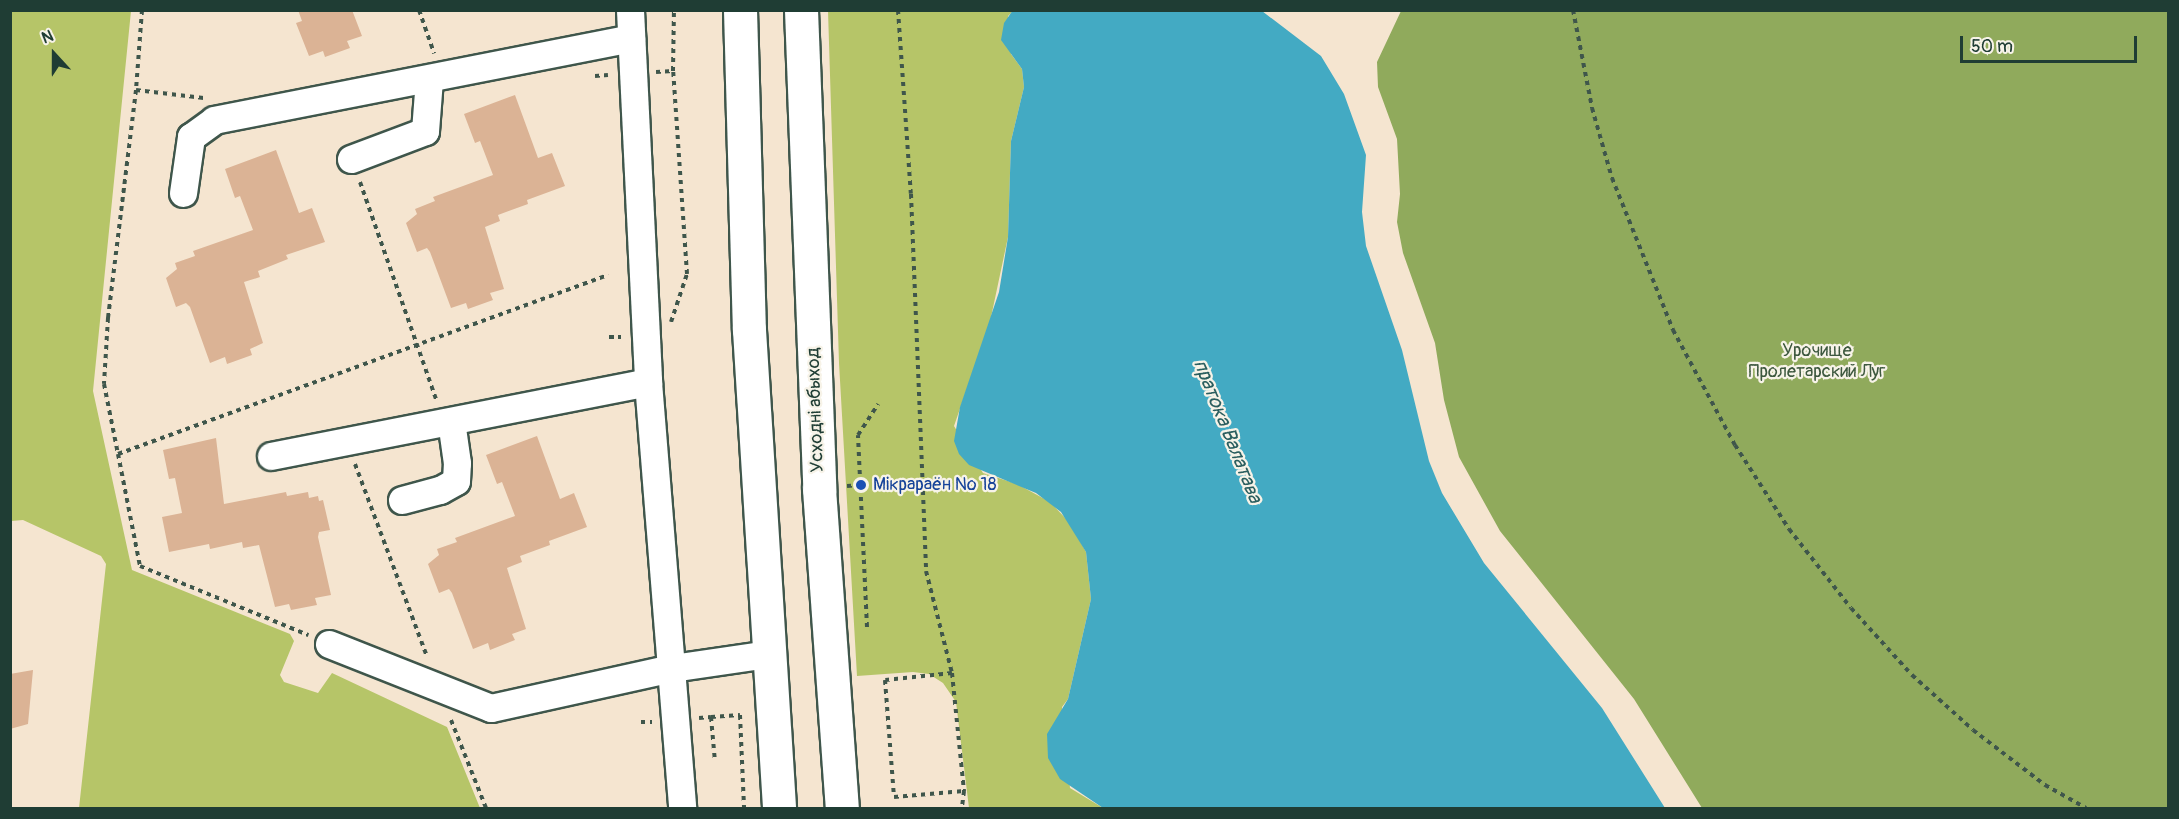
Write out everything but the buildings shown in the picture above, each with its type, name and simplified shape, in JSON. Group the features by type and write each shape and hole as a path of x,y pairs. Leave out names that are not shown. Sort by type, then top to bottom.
{"main road":[{"path":"740,10 749,330 779,808"},
{"name":"Усходні абыход","path":"801,10 819,489 842,808"}],"lane":[{"path":"630,10 648,382 682,808"},
{"path":"183,193 191,137 206,123 631,38"},
{"path":"351,159 425,131 436,77"},
{"path":"271,456 648,382"},
{"path":"402,500 440,490 456,480 458,463 447,421"},
{"path":"329,644 479,705 505,706 672,668 768,654"}],"path":[{"path":"142,10 136,90 108,318 104,384 140,566 329,644"},
{"path":"419,10 436,77"},
{"path":"668,334 687,274 673,71 674,10"},
{"path":"898,10 911,194 926,571 952,673 964,791 962,808"},
{"path":"1573,10 1592,108 1616,188 1673,330 1735,445 1803,547 1851,609 1912,675 1973,730 2046,784 2086,808"},
{"path":"595,75 615,74"},
{"path":"136,90 206,98"},
{"path":"351,159 447,421"},
{"path":"118,454 608,274"},
{"path":"867,627 858,435 878,404"},
{"path":"347,441 439,690 486,808"},
{"path":"952,673 885,680 894,797 964,791"},
{"path":"692,718 740,715 744,808"},
{"path":"711,717 715,762"}],"green space":[{"path":"11,10 131,11 93,391 132,570 290,634 294,641 280,675 284,682 318,693 332,673 447,727 480,808 79,808 106,564 101,556 23,520 11,521"},
{"path":"828,11 1013,11 1008,16 1011,54 1022,69 1024,87 1011,141 1008,237 990,322 954,426 983,473 1017,484 1050,502 1070,523 1086,552 1091,599 1068,699 1062,707 1070,788 1103,808 969,808 956,702 943,683 929,674 913,672 857,676 839,363"},
{"name":"Урочище Пролетарский Луг","path":"1401,11 2168,11 2168,808 1702,808 1634,699 1500,531 1459,457 1444,400 1435,343 1403,253 1397,222 1400,194 1397,139 1378,87 1377,62"}],"water":[{"name":"пратока Валатава","path":"1013,10 1262,11 1321,56 1344,94 1366,155 1362,212 1366,246 1402,350 1429,461 1442,493 1484,563 1602,708 1665,808 1103,808 1060,779 1048,758 1047,734 1068,699 1091,599 1086,552 1061,512 1036,493 969,465 959,454 954,441 960,407 999,292 1008,237 1011,141 1024,87 1022,69 1001,40 1004,23"}],"place":[{"name":"Мікрараён № 18","path":"861,485"}]}
